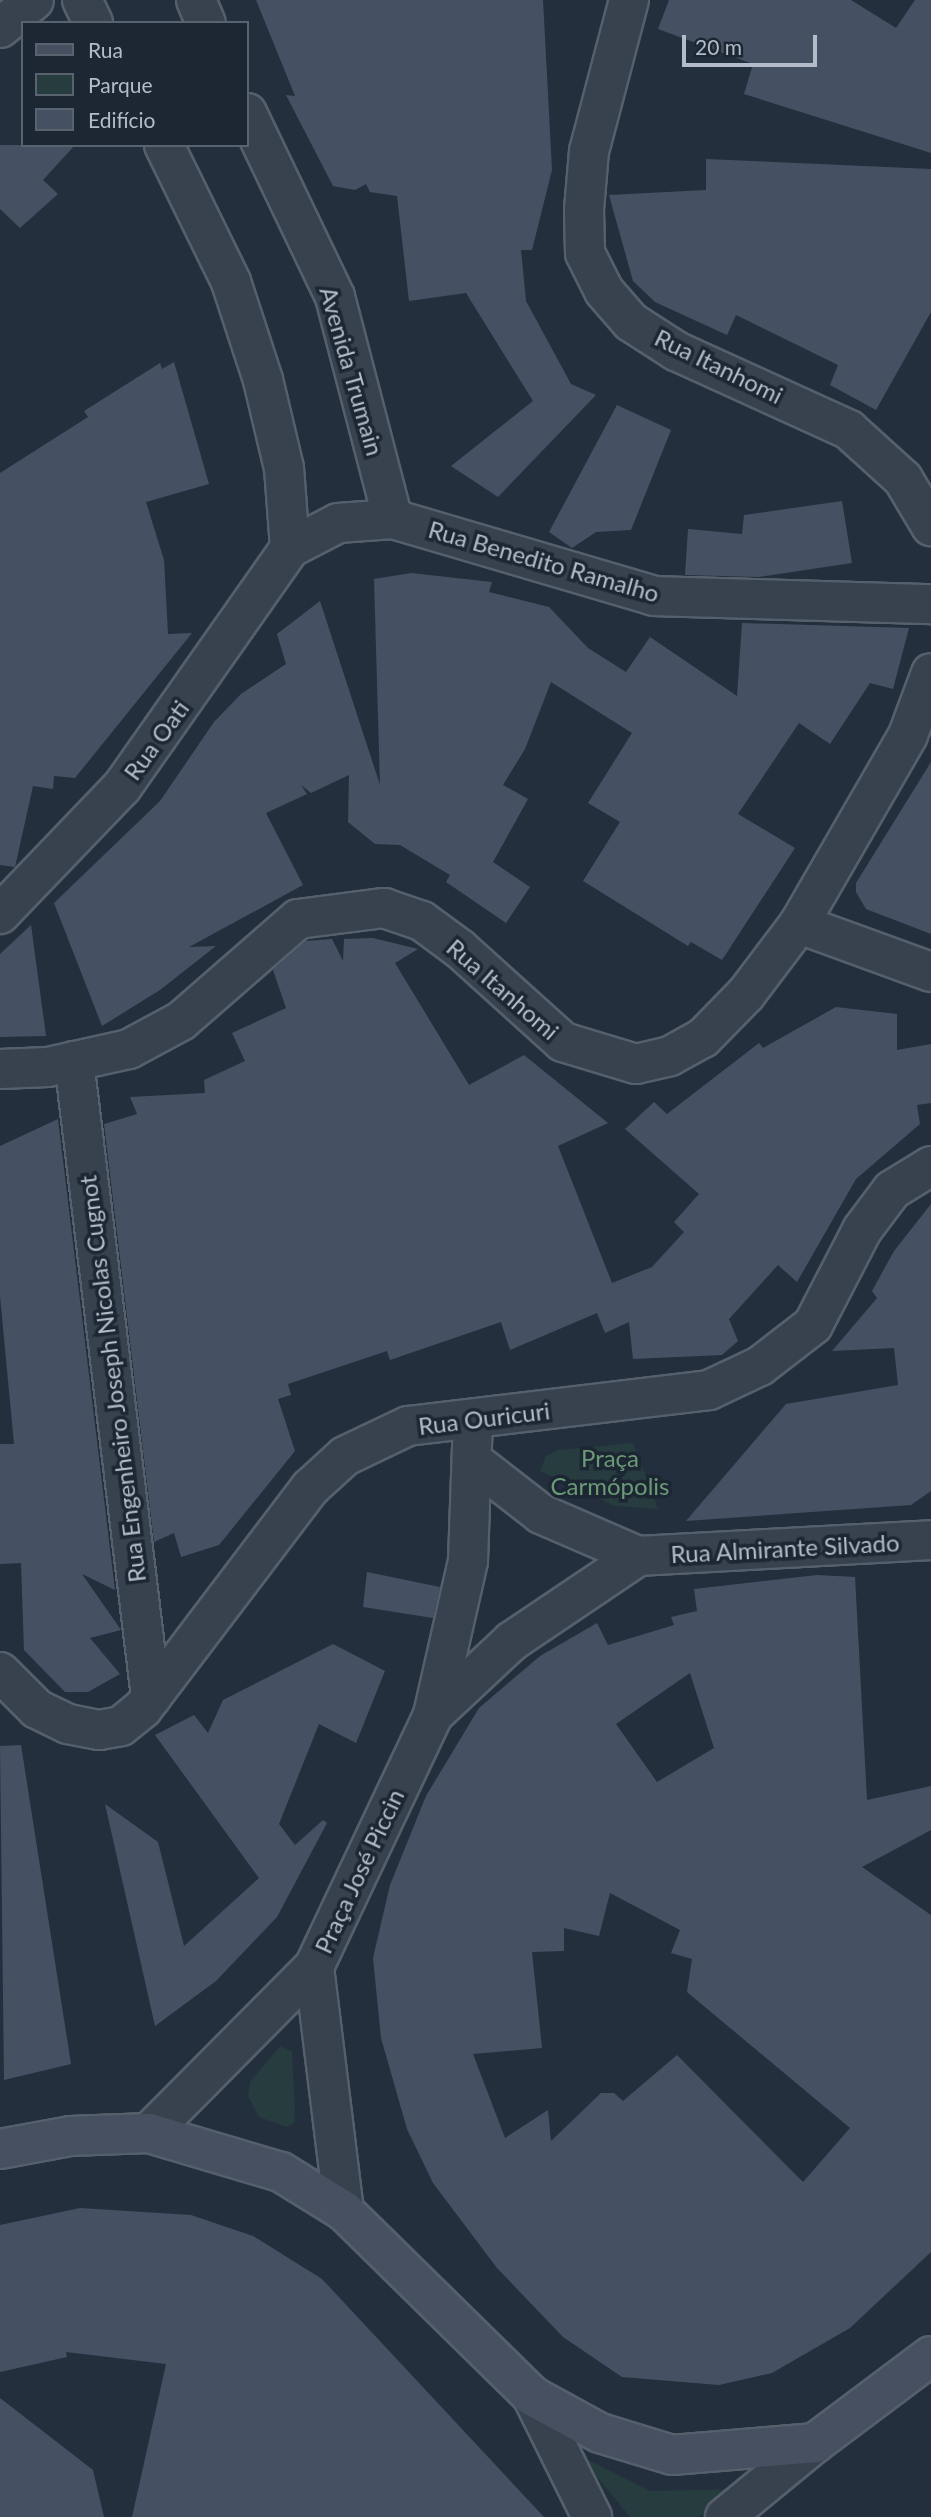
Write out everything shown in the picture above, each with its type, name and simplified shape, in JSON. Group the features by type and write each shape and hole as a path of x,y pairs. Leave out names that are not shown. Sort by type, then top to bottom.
{"main road":[{"path":"0,2149 70,2136 149,2133 281,2172 344,2211 532,2396 600,2433 672,2455 815,2443 931,2356"}],"street":[{"path":"0,28 34,0"},
{"path":"82,0 92,21"},
{"path":"196,0 205,21"},
{"name":"Rua Itanhomi","path":"629,0 589,151 586,186 585,253 604,292 631,321 677,351 849,430 903,479 931,526"},
{"name":"Avenida Trumain","path":"248,115 335,297 393,519"},
{"path":"165,147 231,282 263,380 284,468 290,548"},
{"name":"Rua Benedito Ramalho","path":"290,548 338,523 393,519 654,596 931,604"},
{"name":"Rua Oati","path":"0,915 122,787 290,548"},
{"name":"Rua Itanhomi","path":"0,1069 74,1061 129,1049 181,1021 298,919 384,908 422,921 460,949 563,1042 636,1064 670,1056 703,1038 746,994 799,924 908,735 931,673"},
{"path":"799,924 931,971"},
{"name":"Rua Engenheiro Joseph Nicolas Cugnot","path":"74,1061 150,1697"},
{"name":"Rua Ouricuri","path":"0,1672 37,1709 99,1730 121,1726 150,1697 310,1488 345,1456 408,1426 709,1390 760,1366 813,1325 862,1230 892,1190 931,1166"},
{"path":"433,1715 468,1561 473,1420"},
{"name":"Rua Almirante Silvado","path":"473,1461 541,1514 638,1556 931,1540"},
{"name":"Rua Almirante Silvado","path":"433,1715 512,1641 638,1556"},
{"name":"Praça José Piccin","path":"149,2133 314,1967 433,1715"},
{"path":"314,1967 344,2211"},
{"path":"532,2396 592,2517"},
{"path":"725,2517 815,2443"}],"green space":[{"name":"Praça Carmópolis","path":"633,1443 658,1509 615,1506 540,1471 546,1456 558,1450"},
{"path":"280,2046 292,2052 295,2111 294,2123 286,2127 259,2117 248,2096 250,2082"},
{"path":"579,2455 650,2491 742,2489 698,2517 630,2517"}],"building":[{"path":"256,0 543,0 552,170 532,250 521,250 526,301 571,384 596,395 498,497 451,466 533,401 466,293 409,301 397,196 370,192 366,184 355,190 333,186 286,95 295,96"},
{"path":"669,0 851,0 896,28 915,0 931,0 931,153 744,94 753,64 658,29"},
{"path":"0,145 73,147 43,180 58,194 20,228 0,209"},
{"path":"706,159 931,169 931,312 876,410 830,385 838,365 736,315 727,335 655,302 633,281 609,195 706,190"},
{"path":"174,362 209,484 146,502 164,560 168,634 192,633 75,778 54,776 53,789 33,786 15,867 0,865 0,473 88,417 84,411 160,363 162,369"},
{"path":"617,405 671,430 631,530 596,532 572,548 549,532"},
{"path":"842,501 852,563 759,577 685,575 688,529 742,534 744,515"},
{"path":"411,573 492,582 489,592 549,607 588,648 626,672 650,637 737,696 742,623 909,628 893,689 870,683 830,744 799,723 738,814 795,848 722,960 691,942 688,946 583,881 620,822 588,803 632,733 551,682 525,749 503,785 528,799 493,862 530,887 506,923 446,882 450,875 400,845 375,844 348,822 349,775 311,793 301,785 307,794 266,813 303,885 189,947 216,946 160,990 102,1026 54,903 160,801 214,722 241,694 286,664 277,634 320,601 380,785 374,579"},
{"path":"931,762 931,934 866,909 856,892 856,883"},
{"path":"31,925 46,1036 0,1037 0,954"},
{"path":"373,938 418,949 395,963 469,1085 524,1055 608,1123 558,1146 612,1283 652,1267 684,1232 674,1222 699,1194 625,1129 654,1102 667,1114 759,1043 763,1048 836,1007 897,1014 897,1050 931,1044 931,1103 917,1105 920,1124 856,1179 797,1282 778,1265 729,1319 738,1341 722,1355 633,1359 629,1322 605,1333 597,1313 510,1350 501,1322 390,1360 387,1351 288,1384 291,1395 278,1399 295,1451 219,1545 181,1557 174,1533 154,1542 104,1124 137,1114 130,1097 205,1093 204,1080 245,1061 232,1033 286,1008 273,970 306,941 332,939 343,961 344,939"},
{"path":"58,1119 115,1590 82,1574 121,1630 90,1638 120,1674 88,1692 65,1692 24,1650 21,1563 0,1564 0,1444 14,1444 0,1296 0,1146"},
{"path":"931,1204 931,1491 911,1505 686,1521 786,1404 898,1385 894,1348 832,1351 877,1298 872,1291 894,1251"},
{"path":"367,1572 440,1587 433,1618 363,1607"},
{"path":"817,1575 855,1577 867,1800 931,1786 931,1830 862,1867 931,1915 931,2252 850,2328 772,2373 719,2385 622,2377 563,2337 497,2268 433,2183 407,2129 381,2038 373,1958 390,1885 426,1796 479,1708 540,1656 597,1623 608,1645 674,1625 671,1617 697,1611 694,1589","holes":["690,1673 714,1748 657,1782 616,1724","610,1893 680,1930 671,1953 692,1959 687,1992 850,2128 803,2182 677,2055 623,2101 614,2093 601,2093 551,2141 548,2110 505,2138 473,2054 542,2048 532,1952 564,1951 564,1928 599,1936"]},
{"path":"333,1644 385,1671 356,1743 319,1724 279,1824 295,1845 323,1820 327,1823 277,1917 216,1981 155,2026 105,1804 158,1842 184,1946 259,1878 155,1735 194,1715 208,1733 223,1700"},
{"path":"21,1745 71,2064 4,2080 0,1746"},
{"path":"80,2208 191,2215 253,2236 322,2279 544,2517 132,2517 166,2364 66,2352 67,2357 0,2372 0,2225"},
{"path":"0,2398 93,2470 104,2517 0,2517"}]}
